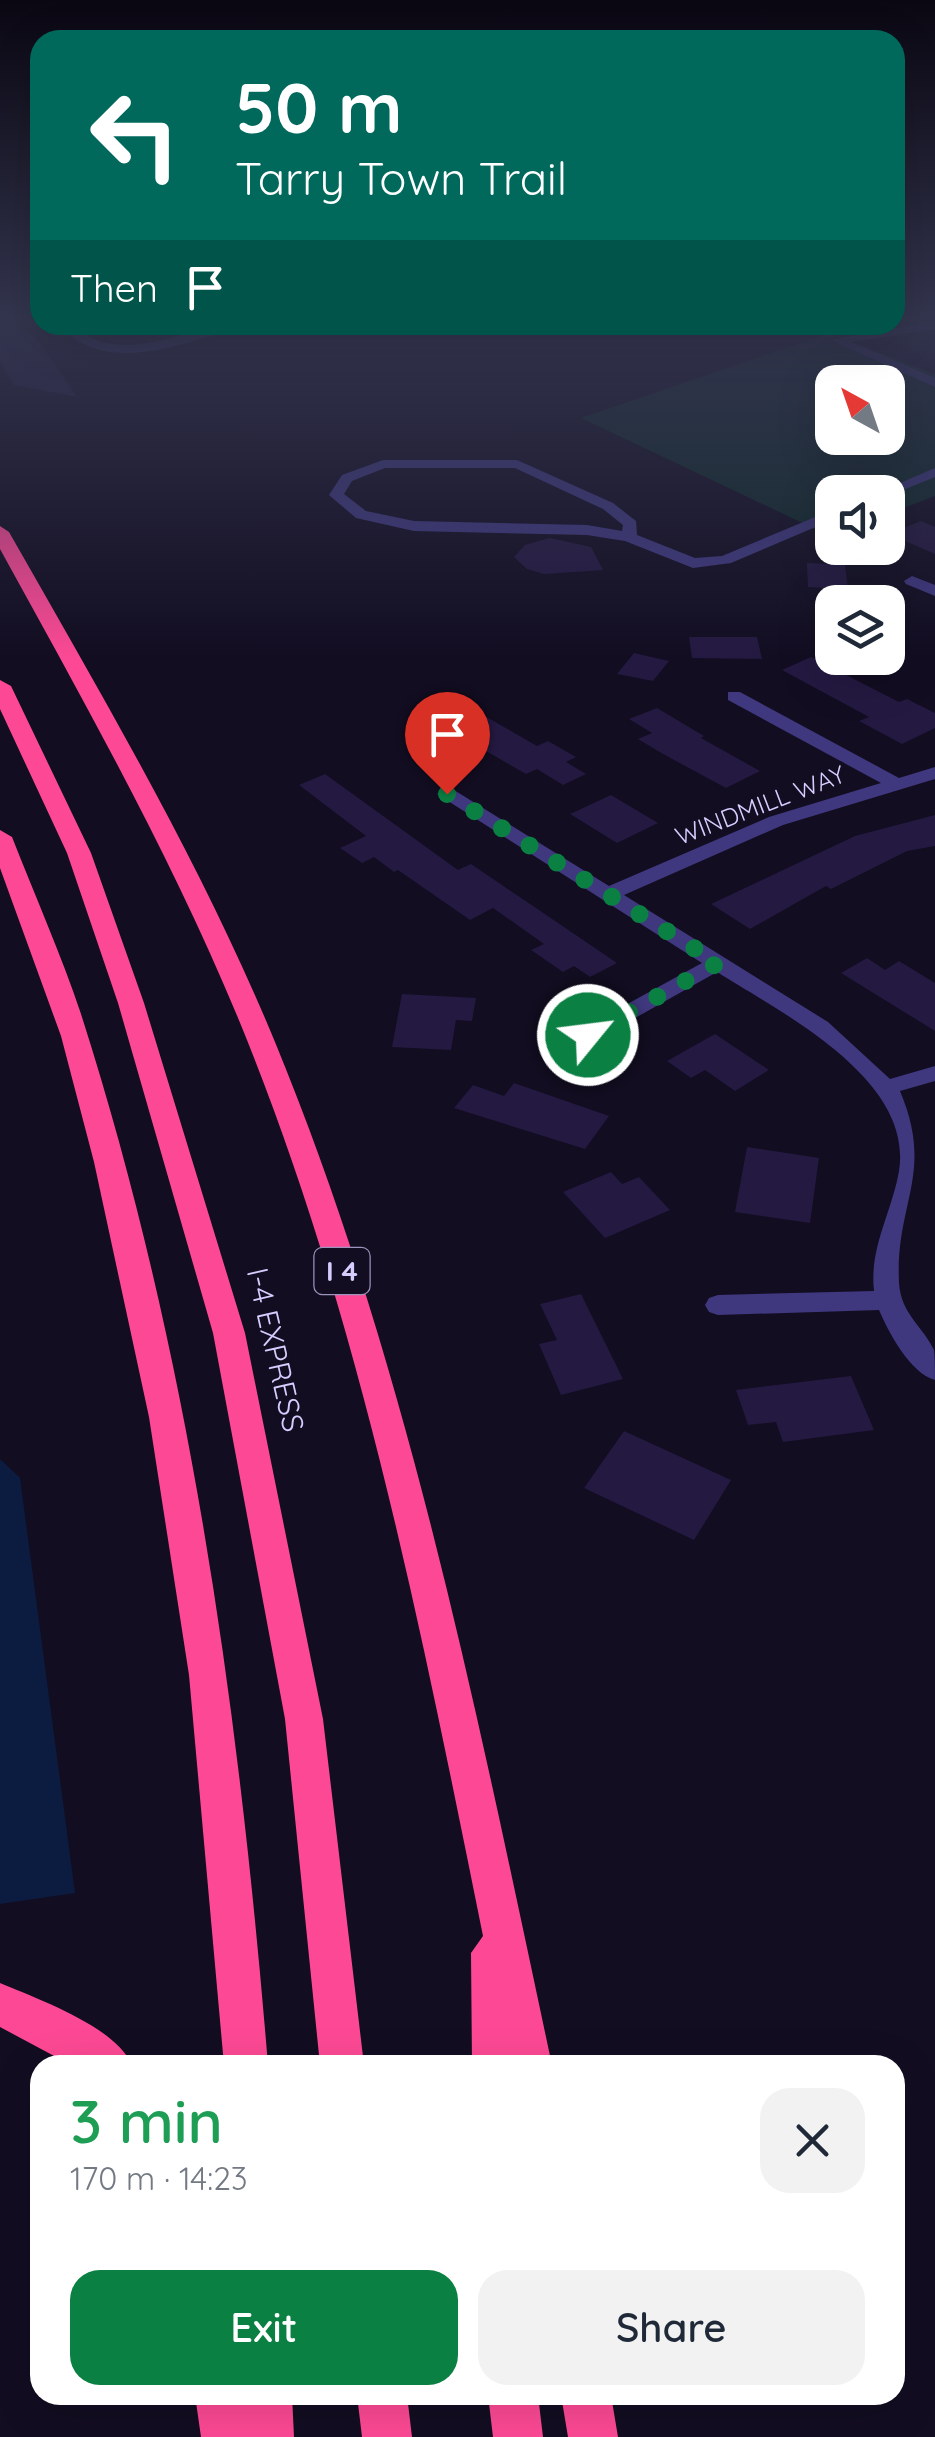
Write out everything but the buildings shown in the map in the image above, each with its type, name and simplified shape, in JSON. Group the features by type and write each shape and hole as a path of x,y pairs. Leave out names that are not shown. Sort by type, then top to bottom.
{"highway":[{"name":"I 4","path":"0,532 212,923 326,1214 410,1514 528,2055"},
{"name":"I-4 EXPRESS","path":"0,686 79,853 130,1003 229,1333 304,1719 341,2055"},
{"path":"0,837 74,1032 139,1286 210,1682 245,2055"},
{"path":"492,1880 494,2055"},
{"path":"0,2005 56,2030 95,2055"},
{"path":"221,2405 226,2437"},
{"path":"267,2405 269,2437"},
{"path":"383,2405 387,2437"},
{"path":"514,2405 518,2437"},
{"path":"588,2405 593,2437"}],"street":[{"path":"629,537 631,524 608,506 516,464 383,464 347,478 336,495 361,515 414,526 542,526 629,537 676,559 708,564 815,522"},
{"path":"905,484 935,472"},
{"path":"912,581 935,591"},
{"path":"734,696 894,783"},
{"name":"WINDMILL WAY","path":"607,895 776,820 935,774"},
{"path":"447,794 820,1027 854,1053 884,1088 915,1142 911,1175 897,1210 888,1256 888,1300 935,1370"},
{"path":"588,1035 718,963"},
{"path":"884,1088 935,1073"},
{"path":"718,1304 888,1300"}],"green space":[{"path":"612,433 815,433 815,455 905,455 905,433 935,433 935,496 905,507 905,475 815,475 815,529"}],"water":[{"path":"0,1459 20,1478 75,1893 0,1904"}],"route":[{"path":"447,794 718,963 588,1035"}]}
